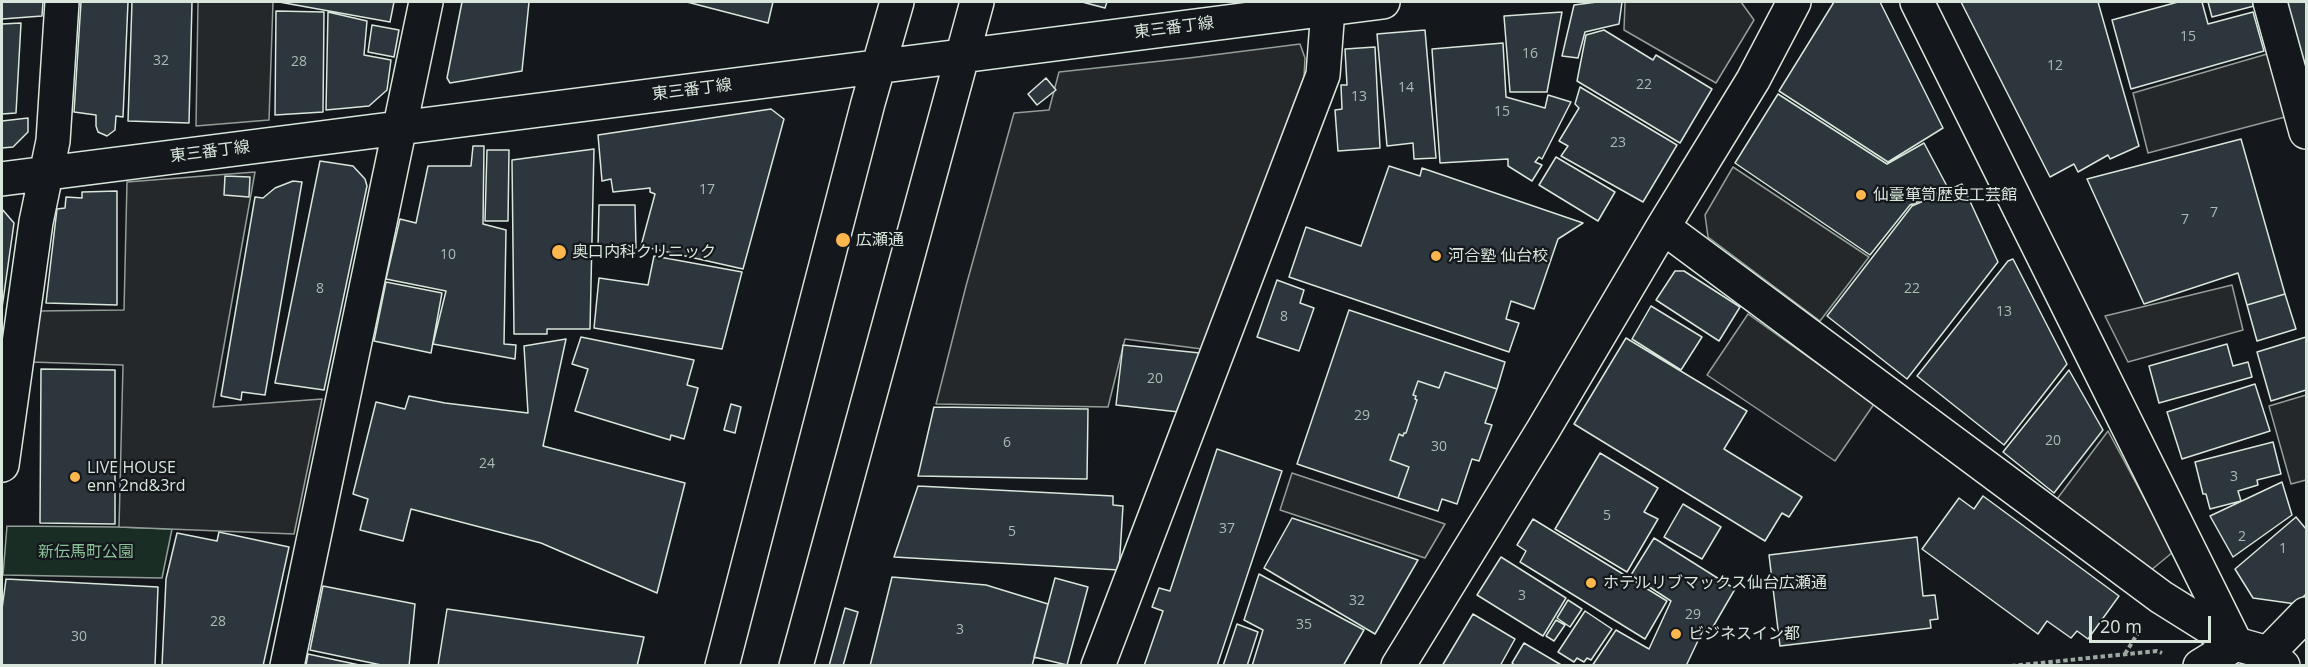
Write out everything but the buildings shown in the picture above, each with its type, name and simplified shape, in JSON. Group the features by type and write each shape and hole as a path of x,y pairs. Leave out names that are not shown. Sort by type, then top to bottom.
{"street":[{"path":"2,465 36,222 52,141 62,2"},
{"path":"287,666 426,2"},
{"path":"722,666 897,2"},
{"path":"796,666 977,2"},
{"name":"東三番丁線","path":"2,179 1383,2"},
{"path":"1398,666 1753,80 1794,2"},
{"path":"1917,2 2236,644"},
{"path":"2270,2 2307,132"},
{"path":"1098,666 1323,75 1328,9"},
{"path":"1663,227 2161,597 2236,644 2276,659 2307,614"},
{"path":"2200,666 2236,644"}],"path":[{"path":"2125,654 2147,619"},
{"path":"2011,666 2157,651 2162,653"}],"green space":[{"name":"新伝馬町公園","path":"7,526 172,529 162,578 3,575"}],"shaded area":[{"path":"198,2 273,2 269,120 196,126"},
{"path":"1625,2 1741,2 1754,20 1716,83 1624,30"},
{"path":"1300,44 1305,58 1304,77 1202,349 1125,339 1108,407 936,404 1014,113 1049,110 1059,72"},
{"path":"2267,54 2285,117 2148,153 2133,93"},
{"path":"1733,167 1869,257 1820,321 1708,237 1705,215"},
{"path":"255,172 213,407 322,399 294,534 119,527 123,365 31,362 37,311 124,310 127,182"},
{"path":"2232,285 2243,330 2128,362 2105,316"},
{"path":"1748,314 1874,404 1835,461 1707,375"},
{"path":"2306,395 2306,480 2291,484 2269,406"},
{"path":"2108,431 2173,552 2150,571 2057,499"},
{"path":"1292,473 1445,524 1425,558 1280,510"}],"place":[{"name":"仙臺箪笥歴史工芸館","path":"1861,195"},
{"name":"広瀬通","path":"843,240"},
{"name":"奥口内科クリニック","path":"559,252"},
{"name":"河合塾 仙台校","path":"1436,256"},
{"name":"LIVE HOUSE enn 2nd&3rd","path":"75,477"},
{"name":"ホテルリブマックス仙台広瀬通","path":"1591,583"},
{"name":"ビジネスイン都","path":"1676,634"}]}
